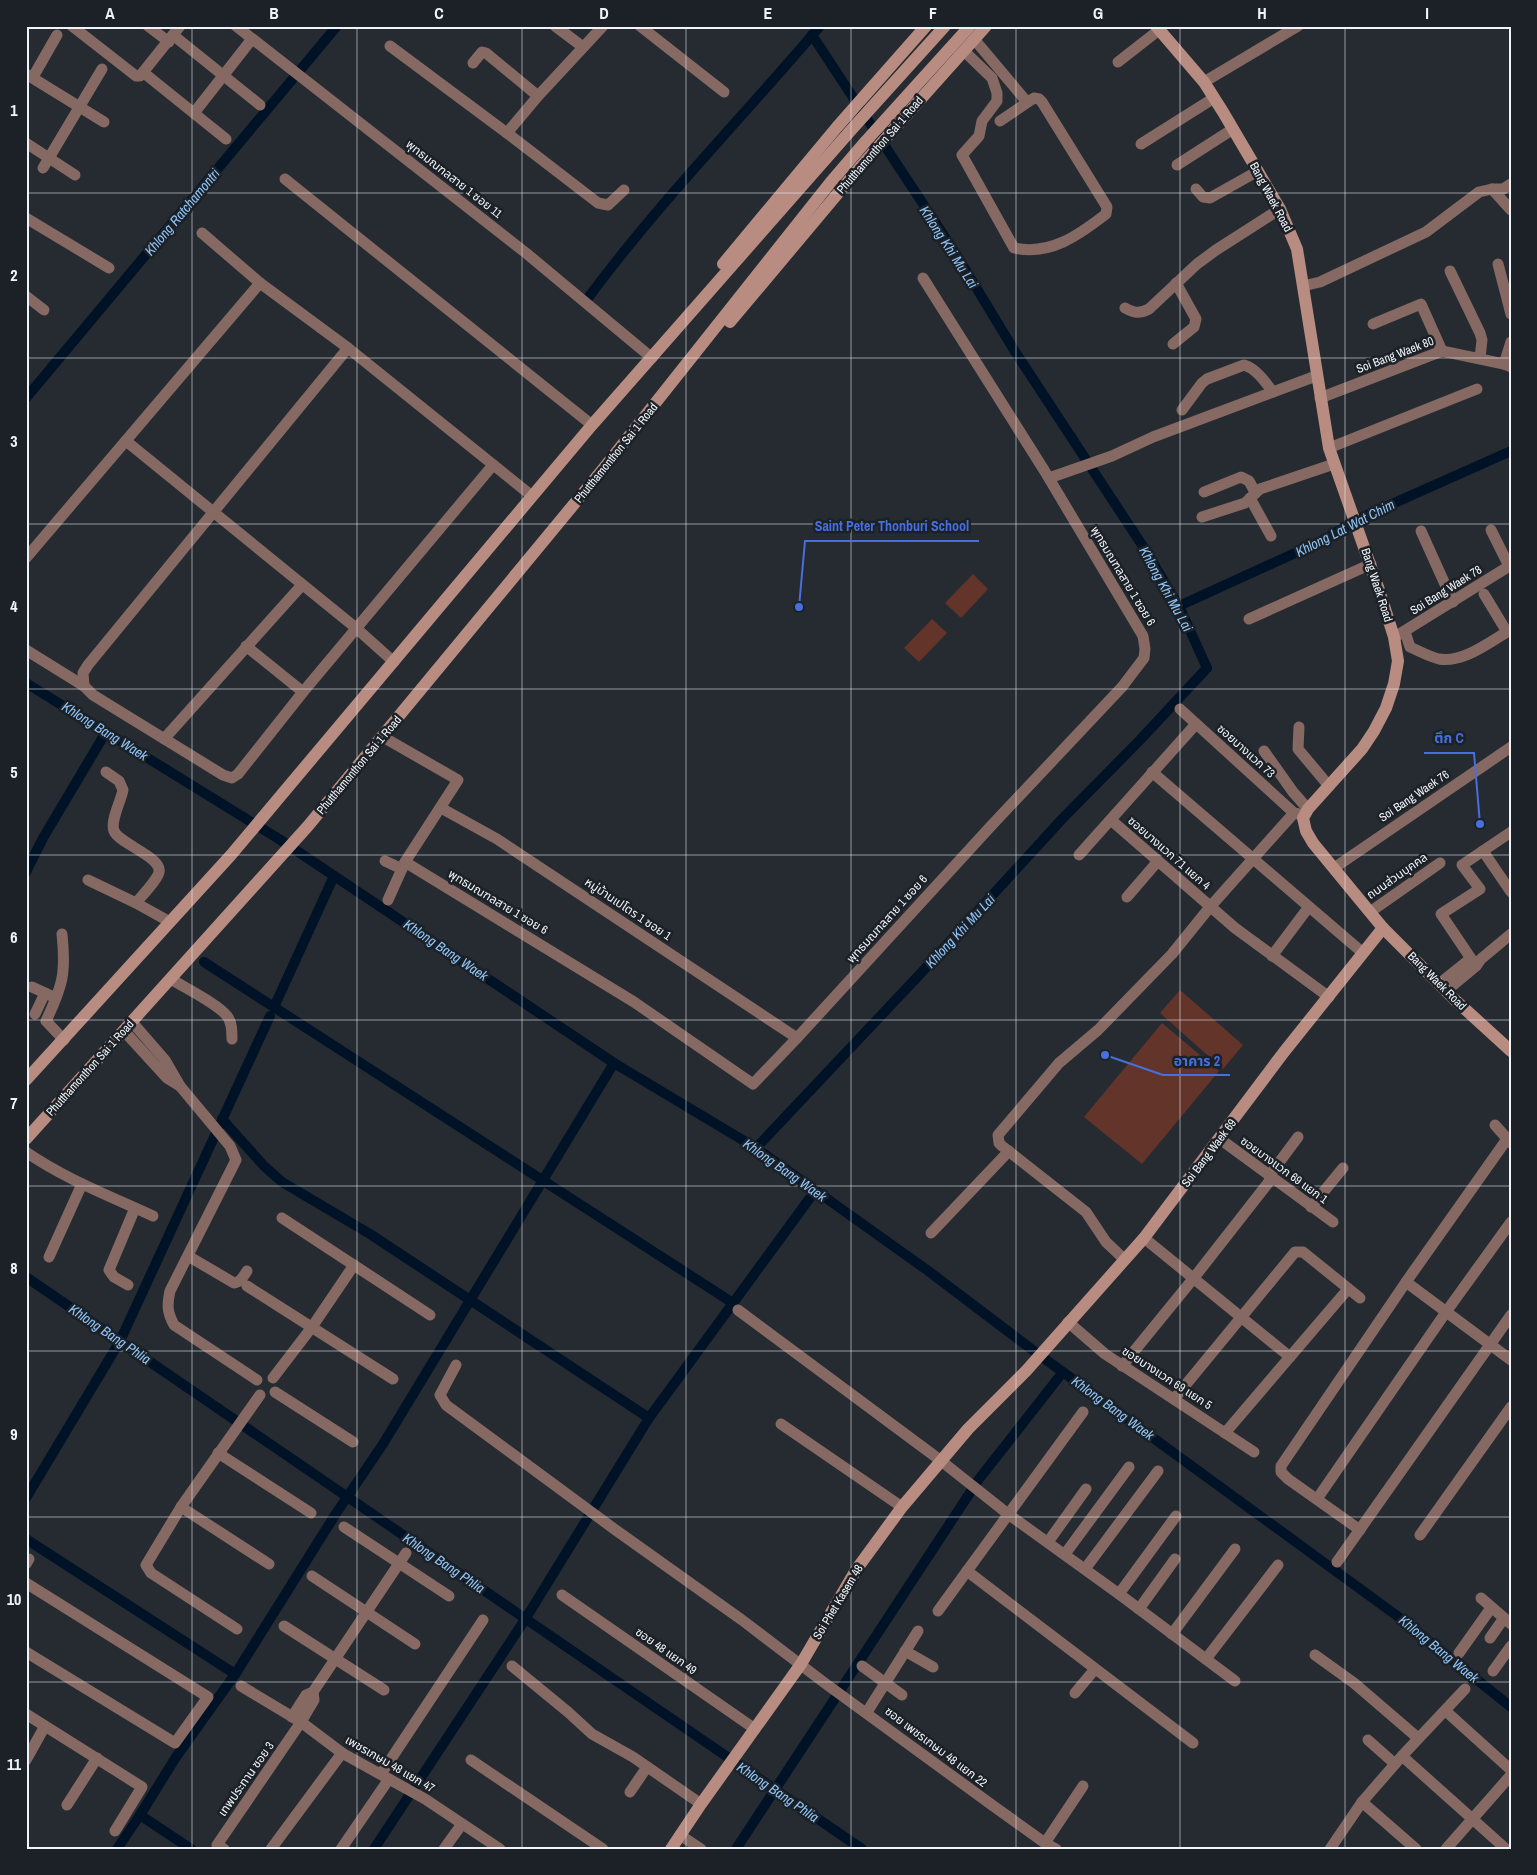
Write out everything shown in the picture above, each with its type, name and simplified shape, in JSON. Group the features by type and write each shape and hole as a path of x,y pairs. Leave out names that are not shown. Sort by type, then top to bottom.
{"main road":[{"path":"652,358 698,294 837,127 926,26"},
{"path":"26,1080 231,855 592,425 945,26"},
{"name":"Phutthamonthon Sai 1 Road","path":"26,1139 308,826 550,534 776,250 866,141 970,26"},
{"name":"Phutthamonthon Sai 1 Road","path":"676,378 732,320 860,167 986,26"},
{"name":"Bang Waek Road","path":"1158,28 1204,82 1280,209 1297,250 1329,448 1371,564 1400,635 1397,649 1397,672 1394,684 1374,731 1329,786 1302,812 1303,824 1313,843 1383,928 1511,1051"},
{"name":"Soi Bang Waek 69","path":"1026,1371 1144,1238 1284,1052 1383,928"},
{"name":"Soi Phet Kasem 48","path":"671,1849 801,1664 856,1570 902,1507 968,1429 1026,1371"}],"street":[{"path":"72,26 136,76 144,73 174,34"},
{"path":"148,26 174,34 260,105"},
{"name":"พุทธมณฑลสาย 1 ซอย 11","path":"236,26 318,88 526,254 652,358"},
{"path":"555,26 583,47"},
{"path":"507,133 538,96 604,26"},
{"path":"640,26 724,92"},
{"path":"1118,62 1158,28"},
{"path":"1204,82 1293,28"},
{"path":"57,35 30,76 104,122"},
{"path":"194,114 252,39"},
{"path":"974,39 1027,102"},
{"path":"390,46 598,203 608,205 624,190"},
{"path":"964,51 992,78 997,93 997,101 982,121 979,136 963,153 963,159 1014,248 1036,250 1054,247 1088,228 1106,214 1108,210 1039,99 1034,98 1000,121"},
{"path":"473,63 482,52 486,53 538,96"},
{"path":"43,168 102,69"},
{"path":"144,73 226,139"},
{"path":"1141,144 1214,98"},
{"path":"1177,165 1233,129"},
{"path":"26,143 75,175"},
{"path":"1196,189 1203,197 1210,198 1258,171"},
{"path":"285,179 592,425"},
{"path":"1303,286 1320,282 1426,232 1479,192 1503,189 1511,184"},
{"path":"1492,189 1511,210"},
{"path":"1125,308 1140,313 1149,309 1176,283 1216,250 1280,209"},
{"path":"26,218 109,268"},
{"path":"202,233 260,282 348,348 532,496"},
{"path":"1498,264 1511,314"},
{"path":"1450,271 1480,333 1482,340 1480,358"},
{"name":"พุทธมณฑลสาย 1 ซอย 6","path":"404,865 634,1002 753,1084 990,826 1122,687 1144,658 1143,636 1049,478 923,278"},
{"path":"26,558 260,282"},
{"path":"1173,344 1194,327 1196,323 1196,319 1176,283"},
{"path":"26,296 44,310"},
{"path":"1372,324 1422,304 1442,351"},
{"path":"1508,366 1511,342"},
{"path":"84,686 83,673 88,665 348,348"},
{"name":"Soi Bang Waek 80","path":"1320,398 1442,351 1480,358 1508,366"},
{"path":"1182,410 1202,382 1244,366 1257,373 1273,392"},
{"path":"1049,478 1112,456 1153,437 1316,376"},
{"path":"1329,448 1477,389"},
{"path":"126,441 356,628 394,662"},
{"path":"1202,517 1245,503 1260,489 1334,464"},
{"path":"26,650 84,686 93,695 164,740 223,775 232,778 238,774 303,692 493,465"},
{"path":"1204,492 1241,477 1249,481 1252,495 1271,536"},
{"path":"1491,530 1510,566"},
{"path":"1421,531 1454,602"},
{"path":"1249,620 1371,564"},
{"name":"Soi Bang Waek 78","path":"1400,635 1510,566"},
{"path":"164,740 302,585"},
{"path":"1400,635 1410,647 1438,659 1449,659 1467,654 1507,632 1484,594"},
{"path":"246,646 303,692"},
{"name":"ซอยบางแวก 73","path":"1180,709 1302,812"},
{"path":"1079,855 1196,724"},
{"path":"1299,728 1298,749 1329,786"},
{"path":"382,737 458,780 404,865 388,900"},
{"name":"Soi Bang Waek 76","path":"1334,868 1511,747"},
{"path":"1124,1259 1101,1237 1086,1212 999,1143 998,1139 1004,1126 1059,1063 1098,1030 1172,954 1210,907 1253,860 1302,812 1293,792 1264,752"},
{"path":"106,772 119,781 123,790 112,823 114,832 155,861 159,867 159,874 136,902"},
{"path":"1152,772 1308,908 1363,953"},
{"name":"หมู่บ้านเปโตร 1 ซอย 1","path":"441,808 497,839 797,1038"},
{"name":"ซอยบางแวก 71 แยก 4","path":"1111,820 1210,907 1272,956 1329,997"},
{"path":"1473,963 1441,914 1480,888 1462,865 1511,832"},
{"path":"1483,851 1511,892"},
{"path":"385,861 404,865"},
{"path":"1127,897 1158,862"},
{"name":"ถนนส่วนบุคคล","path":"1370,912 1440,863"},
{"path":"88,880 136,902 170,922"},
{"path":"1272,956 1308,908"},
{"path":"46,1021 63,980 62,934"},
{"path":"1443,987 1511,934"},
{"path":"171,979 228,1016 232,1038"},
{"path":"32,987 56,998"},
{"path":"45,993 31,1012 46,1021 64,1040"},
{"path":"128,1026 165,1060 180,1086 230,1146 236,1160 170,1291 167,1304 168,1314 174,1325 257,1380"},
{"path":"1360,1530 1282,1474 1281,1466 1406,1282 1509,1141 1495,1125"},
{"path":"1122,1366 1193,1279 1298,1137"},
{"name":"ซอยบางแวก 69 แยก 1","path":"1220,1139 1333,1222"},
{"path":"931,1233 1009,1151"},
{"path":"26,1152 45,1165 82,1184 153,1216"},
{"path":"1312,1207 1343,1168"},
{"path":"49,1257 82,1184"},
{"path":"128,1285 114,1277 109,1270 135,1208"},
{"path":"282,1218 430,1315"},
{"path":"1317,1499 1446,1312 1511,1222"},
{"path":"1144,1238 1290,1357"},
{"path":"1174,1399 1292,1255 1299,1251 1303,1252 1360,1298"},
{"path":"188,1256 234,1282 242,1279 247,1271"},
{"path":"273,1378 312,1327 354,1265"},
{"path":"1406,1282 1511,1360"},
{"path":"247,1286 393,1379"},
{"path":"1225,1433 1348,1289"},
{"path":"738,1310 940,1460 1008,1514 1139,1608 1235,1681"},
{"path":"1337,1562 1511,1315"},
{"name":"ซอยบางแวก 69 แยก 5","path":"1068,1322 1122,1366 1254,1452"},
{"name":"ซอย เพชรเกษม 48 แยก 22","path":"456,1365 440,1395 446,1405 826,1684 1051,1846"},
{"path":"266,1376 273,1378 276,1384 275,1392 268,1397 260,1395 256,1388 257,1380 266,1376"},
{"path":"275,1392 352,1442"},
{"path":"237,1628 147,1569 146,1565 181,1507 260,1395"},
{"path":"1420,1535 1511,1407"},
{"path":"938,1612 1083,1412"},
{"path":"781,1424 902,1507"},
{"path":"218,1453 311,1513"},
{"path":"1065,1554 1129,1467"},
{"path":"1085,1569 1158,1471"},
{"path":"1048,1542 1086,1489"},
{"path":"181,1507 269,1564"},
{"path":"1119,1594 1176,1516"},
{"path":"344,1527 449,1596"},
{"path":"1172,1634 1235,1549"},
{"path":"297,1720 314,1700 313,1692 406,1553"},
{"path":"1139,1608 1175,1559"},
{"path":"1206,1659 1278,1565"},
{"path":"967,1571 1193,1743"},
{"path":"312,1576 415,1644"},
{"path":"26,1582 208,1697 175,1743 26,1652"},
{"name":"ซอย 48 แยก 49","path":"562,1595 754,1729"},
{"path":"1481,1598 1507,1621 1490,1638"},
{"path":"1459,1653 1491,1608"},
{"path":"341,1849 483,1620"},
{"path":"284,1626 384,1690"},
{"path":"867,1712 918,1631"},
{"path":"1493,1671 1511,1646"},
{"path":"905,1651 933,1667"},
{"path":"1315,1655 1354,1683 1418,1738"},
{"path":"512,1666 592,1734 627,1753 701,1804"},
{"path":"862,1666 902,1695"},
{"path":"1075,1693 1095,1669"},
{"name":"เพชรเกษม 48 แยก 47","path":"241,1686 297,1720 342,1753 425,1799 500,1849"},
{"path":"1330,1849 1362,1802 1418,1738 1465,1689"},
{"path":"26,1714 142,1787 115,1831"},
{"path":"1450,1714 1511,1770"},
{"name":"เทพประทาน ซอย 3","path":"224,1849 217,1845 297,1720"},
{"path":"26,1760 45,1726"},
{"path":"1368,1740 1399,1760 1473,1818 1506,1849"},
{"path":"271,1849 272,1845 342,1753"},
{"path":"67,1804 97,1758"},
{"path":"471,1760 603,1849"},
{"path":"630,1792 647,1767"},
{"path":"1446,1849 1511,1775"},
{"path":"1051,1846 1083,1786"},
{"path":"1362,1802 1416,1849"},
{"path":"444,1849 462,1824"},
{"path":"680,1835 701,1849"}],"shaded area":[{"path":"973,574 988,589 961,618 945,603"},
{"path":"932,619 947,633 919,662 904,648"},
{"path":"1180,990 1243,1045 1223,1069 1160,1013"},
{"path":"1162,1023 1219,1071 1142,1164 1084,1117"}],"waterway":[{"name":"Khlong Ratchamontri","path":"26,398 337,26"},
{"path":"588,298 643,228 820,26"},
{"name":"Khlong Khi Mu Lai","path":"756,1148 922,972 1063,818 1140,740 1207,668 1179,606 1144,548 1014,350 954,251 812,35"},
{"name":"Khlong Lat Wat Chim","path":"1179,606 1315,544 1365,516 1511,451"},
{"name":"Khlong Bang Waek","path":"26,683 279,839 614,1063 756,1148 927,1270 1034,1351 1400,1618 1511,1707"},
{"path":"26,872 43,838 106,732"},
{"path":"274,1007 334,876"},
{"path":"204,962 733,1303"},
{"path":"26,1498 120,1341 270,1016"},
{"path":"117,1849 176,1757 236,1673 335,1515 383,1444 614,1063"},
{"path":"222,1119 264,1166 282,1182 370,1234 649,1418"},
{"path":"374,1849 526,1618 649,1418 815,1191"},
{"name":"Khlong Bang Phlia","path":"26,1277 862,1849"},
{"path":"736,1849 979,1479 1063,1372"},
{"path":"26,1539 235,1674"},
{"path":"140,1815 191,1849"}],"place":[{"name":"Saint Peter Thonburi School","path":"799,607"},
{"name":"ตึก C","path":"1480,824"},
{"name":"อาคาร 2","path":"1105,1055"}]}
